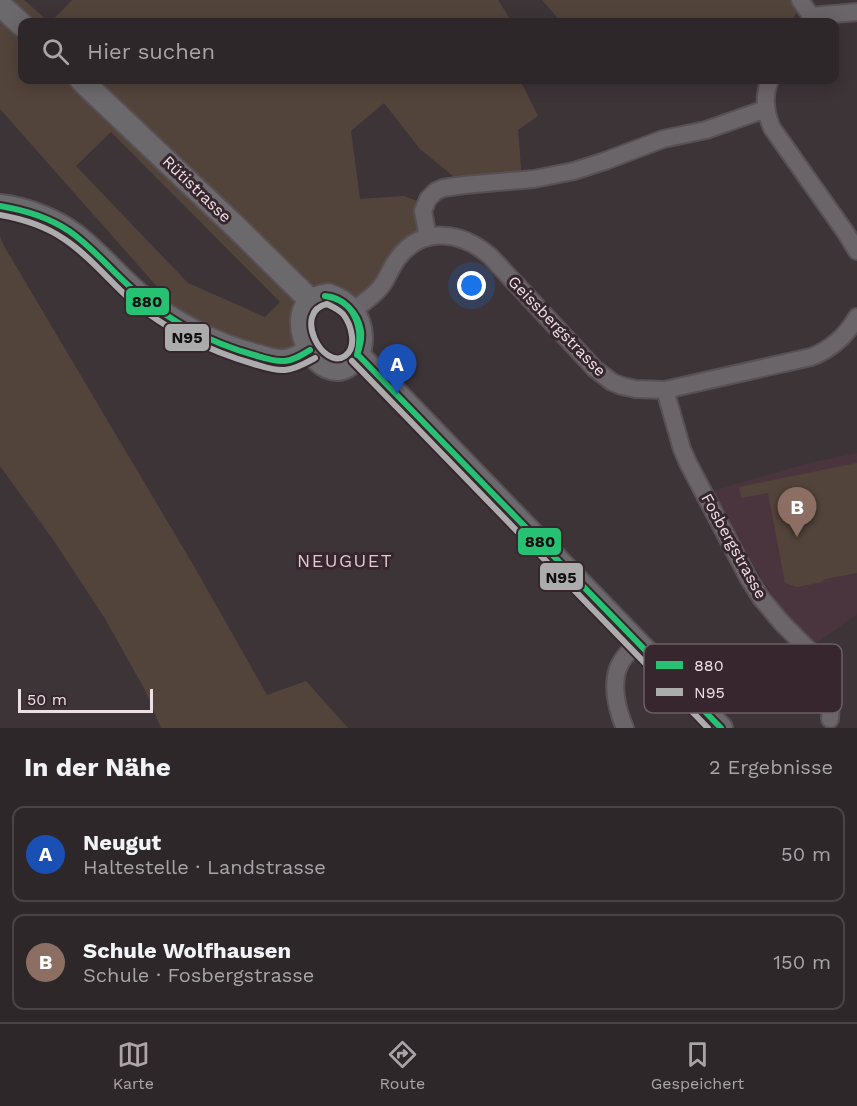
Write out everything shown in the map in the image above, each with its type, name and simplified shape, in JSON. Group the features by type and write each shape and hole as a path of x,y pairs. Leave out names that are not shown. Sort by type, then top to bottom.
{"main road":[{"path":"0,5 18,21"},
{"name":"Rütistrasse","path":"85,84 311,301"},
{"path":"0,206 26,211 60,225 76,236 117,275 158,309 214,341 232,349 280,361 293,359 310,350"},
{"path":"328,295 337,298 353,311 361,333 358,355 350,365 337,369 329,368 310,350 304,338 302,320 305,308 311,301 328,295"},
{"path":"358,355 644,650"},
{"path":"706,713 721,728"}],"street":[{"path":"800,0 809,18"},
{"path":"816,18 857,12"},
{"path":"768,84 766,90 766,109 768,119 778,138 857,251"},
{"path":"353,311 380,289 397,259 410,245 428,237 423,211 428,199 436,191 464,184 534,179 574,171 605,162 663,139 706,130 766,109"},
{"name":"Geissbergstrasse","path":"428,237 459,238 481,249 584,359 604,377 636,390 665,390 798,361 822,353 842,338 857,317"},
{"name":"Fosbergstrasse","path":"665,390 688,463 750,579 761,598 803,644"},
{"path":"625,728 617,699 617,675 622,660 637,643"},
{"name":"Fosbergstrasse","path":"830,713 830,719"}],"shaded area":[{"path":"0,0 24,0 44,18 18,18 18,84 522,84 538,116 518,130 522,180 464,185 420,149 384,103 351,131 360,199 404,196 425,204 428,237 353,311 319,297 299,357 199,334 0,109","holes":["111,132 280,302 265,317 188,283 76,166"]},
{"path":"72,0 498,0 509,18 55,18"},
{"path":"542,0 790,0 797,12 793,18 558,18"},
{"path":"0,236 267,695 306,681 348,728 161,728 145,690 104,617 54,541 0,466"},
{"path":"857,453 857,614 817,643 789,618 764,583 712,491 809,463"},
{"path":"857,463 857,573 797,587 785,583 768,493 741,498 739,487"}],"transit line":[{"name":"880","path":"0,206 36,215 69,231 150,303 207,338 277,361 292,360 310,350"},
{"name":"N95","path":"0,215 34,224 64,239 146,312 175,331 205,346 237,359 277,370 301,366 315,358"},
{"name":"880","path":"325,296 344,303 357,318 361,334 357,355"},
{"name":"880","path":"325,296 344,303 355,317 359,335 357,355"},
{"name":"N95","path":"327,304 343,314 349,324 352,341 349,352 345,356 336,358 328,355 315,339 312,318 317,309 327,304"},
{"name":"880","path":"358,355 644,649"},
{"name":"N95","path":"352,361 644,662"},
{"name":"N95","path":"693,713 708,728"},
{"name":"880","path":"706,713 721,728"}],"place":[{"name":"Neugut","path":"397,394"},
{"name":"Schule Wolfhausen","path":"797,537"}],"district":[{"name":"NEUGUET","path":"345,560"}]}
